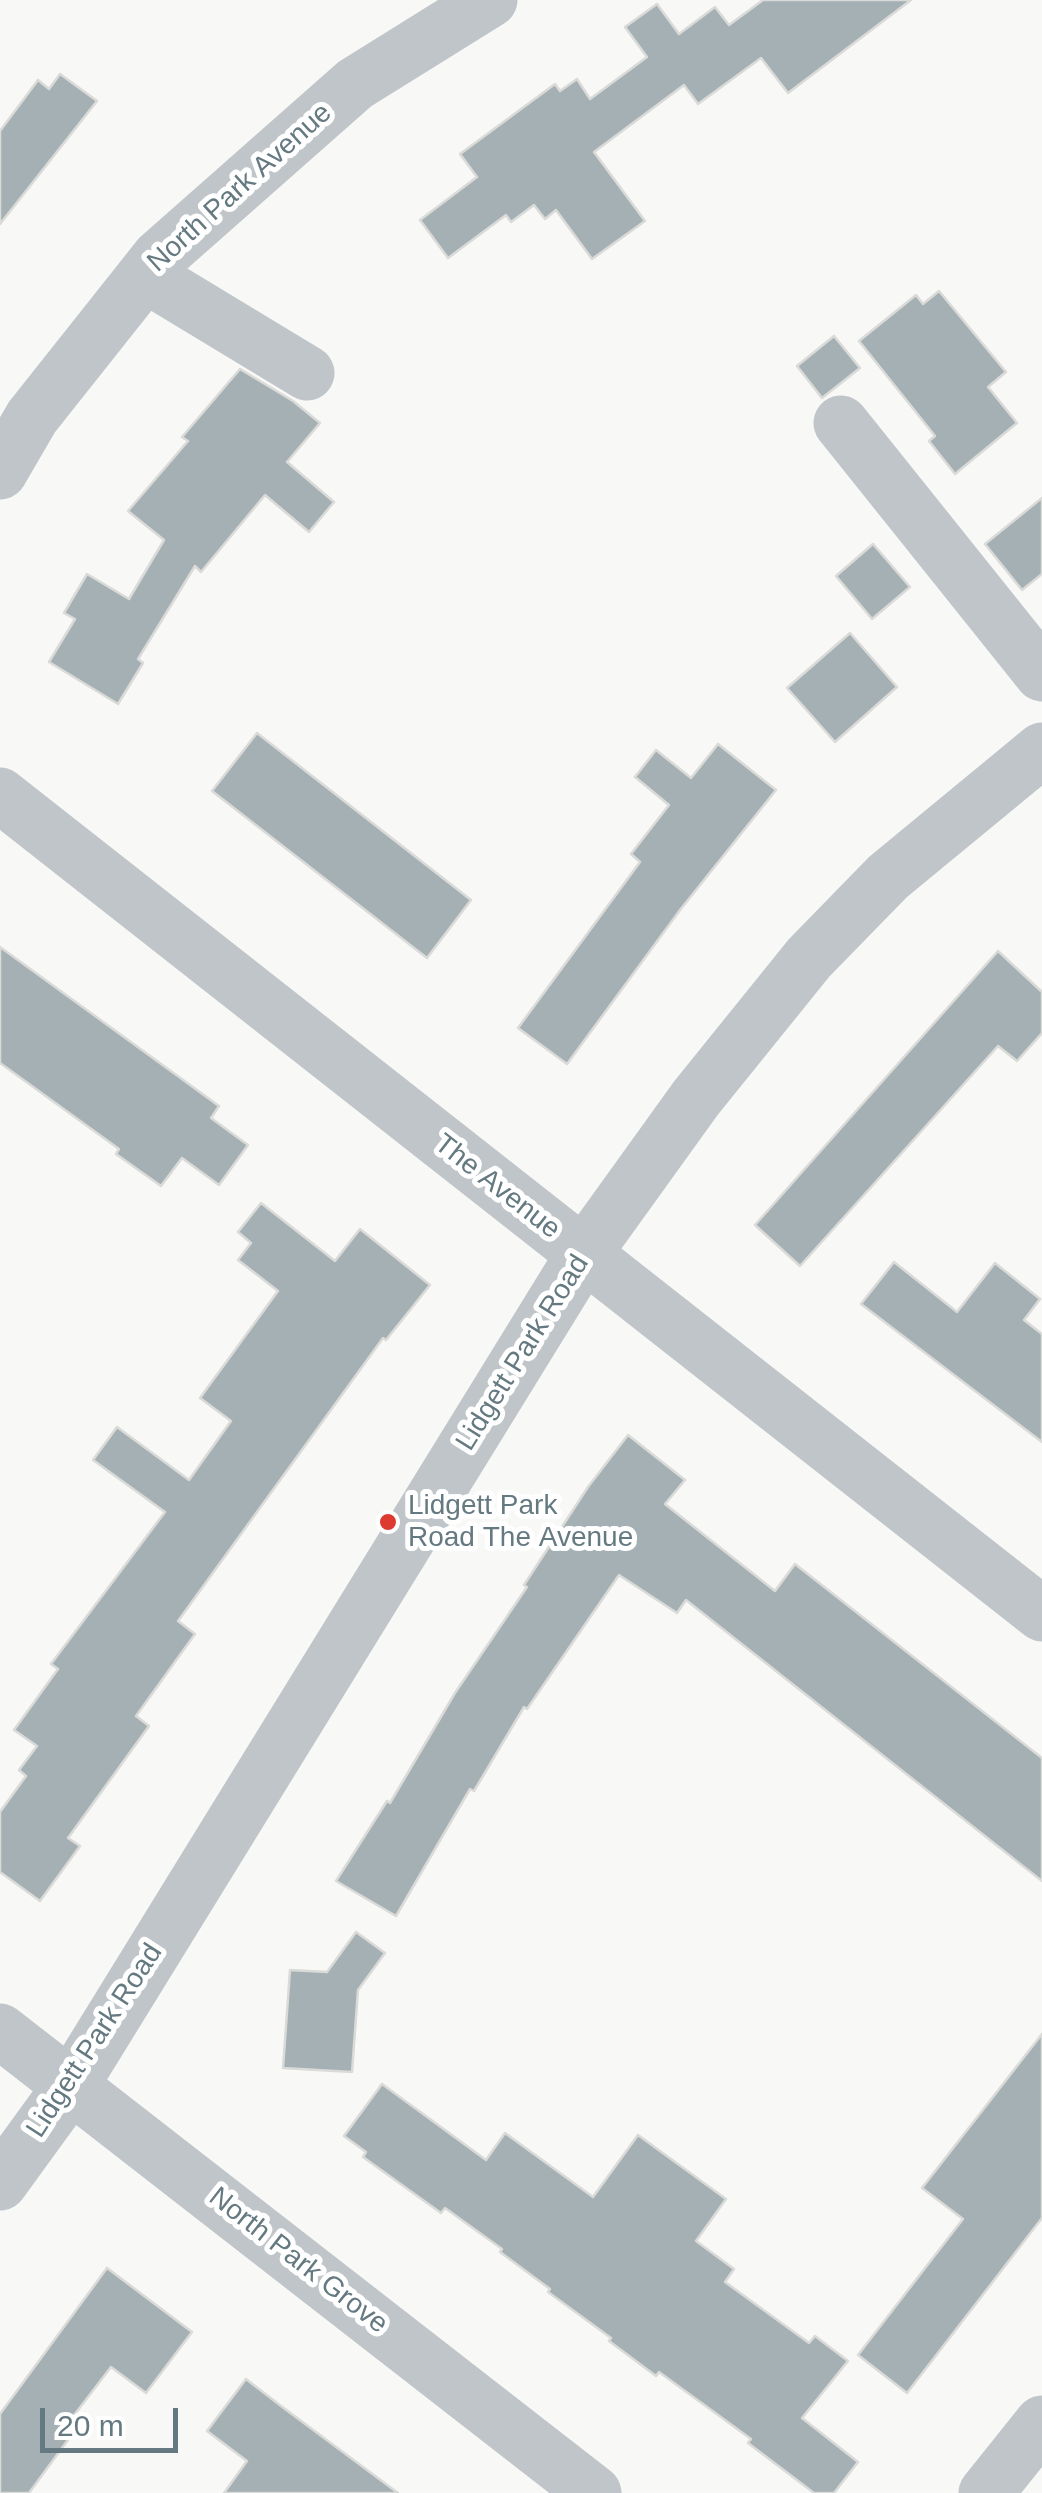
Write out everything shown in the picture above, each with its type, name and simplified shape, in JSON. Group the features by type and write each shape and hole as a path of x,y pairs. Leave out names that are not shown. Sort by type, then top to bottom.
{"street":[{"name":"North Park Avenue","path":"0,472 32,417 159,257 355,84 490,0"},
{"path":"145,275 307,374"},
{"path":"841,423 1042,674"},
{"name":"Lidgett Park Road","path":"0,2182 72,2084 584,1255 696,1098 810,958 888,877 1042,750"},
{"name":"The Avenue","path":"0,795 1042,1614"},
{"name":"North Park Grove","path":"0,2031 594,2493"},
{"path":"986,2493 1042,2423"}],"building":[{"path":"763,0 911,0 788,93 761,58 698,104 684,85 594,152 645,221 592,259 556,210 545,219 534,205 511,222 506,215 448,258 420,220 477,177 460,154 555,84 560,91 577,79 590,99 647,57 625,27 657,4 679,34 715,7 729,25"},
{"path":"60,74 97,101 0,224 0,131 38,80 49,89"},
{"path":"939,291 1006,372 988,387 1017,423 955,474 929,441 935,436 859,341 916,295 923,304"},
{"path":"834,336 860,368 822,398 797,366"},
{"path":"240,369 293,401 320,423 287,462 334,502 309,532 265,495 201,572 195,566 138,659 143,663 118,704 49,662 75,619 64,613 87,574 129,599 164,540 128,511 188,441 182,437"},
{"path":"1042,498 1042,574 1022,590 985,544"},
{"path":"873,544 910,587 872,619 836,576"},
{"path":"850,633 897,687 835,742 787,688"},
{"path":"257,733 471,900 427,958 212,791"},
{"path":"718,744 776,790 680,910 567,1064 518,1028 640,862 631,854 669,805 635,777 656,750 691,778"},
{"path":"0,947 219,1106 211,1118 248,1145 219,1185 182,1158 161,1186 116,1154 119,1149 0,1063"},
{"path":"998,951 1042,992 1042,1033 1017,1061 998,1046 800,1266 755,1225"},
{"path":"261,1203 335,1261 360,1229 430,1285 386,1340 383,1338 178,1621 195,1634 136,1716 149,1726 68,1838 80,1846 40,1901 0,1872 0,1812 26,1776 19,1770 37,1746 14,1730 58,1669 51,1664 165,1512 93,1460 117,1427 189,1480 231,1421 200,1398 278,1291 238,1260 251,1243 238,1232"},
{"path":"894,1262 957,1312 995,1263 1040,1299 1024,1320 1042,1334 1042,1442 861,1304"},
{"path":"628,1435 685,1480 665,1504 775,1591 795,1564 1042,1758 1042,1881 686,1600 677,1613 619,1575 527,1709 524,1707 474,1791 470,1789 396,1916 336,1881 387,1801 390,1803 455,1693 588,1487"},
{"path":"356,1932 385,1953 358,1990 352,2072 283,2068 290,1970 327,1972"},
{"path":"1042,2034 1042,2218 907,2393 858,2355 963,2219 922,2188"},
{"path":"382,2084 486,2160 505,2133 593,2197 638,2135 726,2199 696,2241 734,2269 725,2282 809,2343 815,2336 848,2361 802,2418 858,2462 834,2493 814,2493 748,2443 751,2439 609,2341 611,2338 500,2252 502,2249 445,2208 441,2213 363,2157 366,2152 344,2136"},
{"path":"107,2268 192,2332 146,2393 111,2367 65,2427 73,2433 29,2493 0,2493 0,2414"},
{"path":"246,2379 398,2493 224,2493 247,2461 207,2431"}],"place":[{"name":"Lidgett Park Road The Avenue","path":"388,1522"}]}
